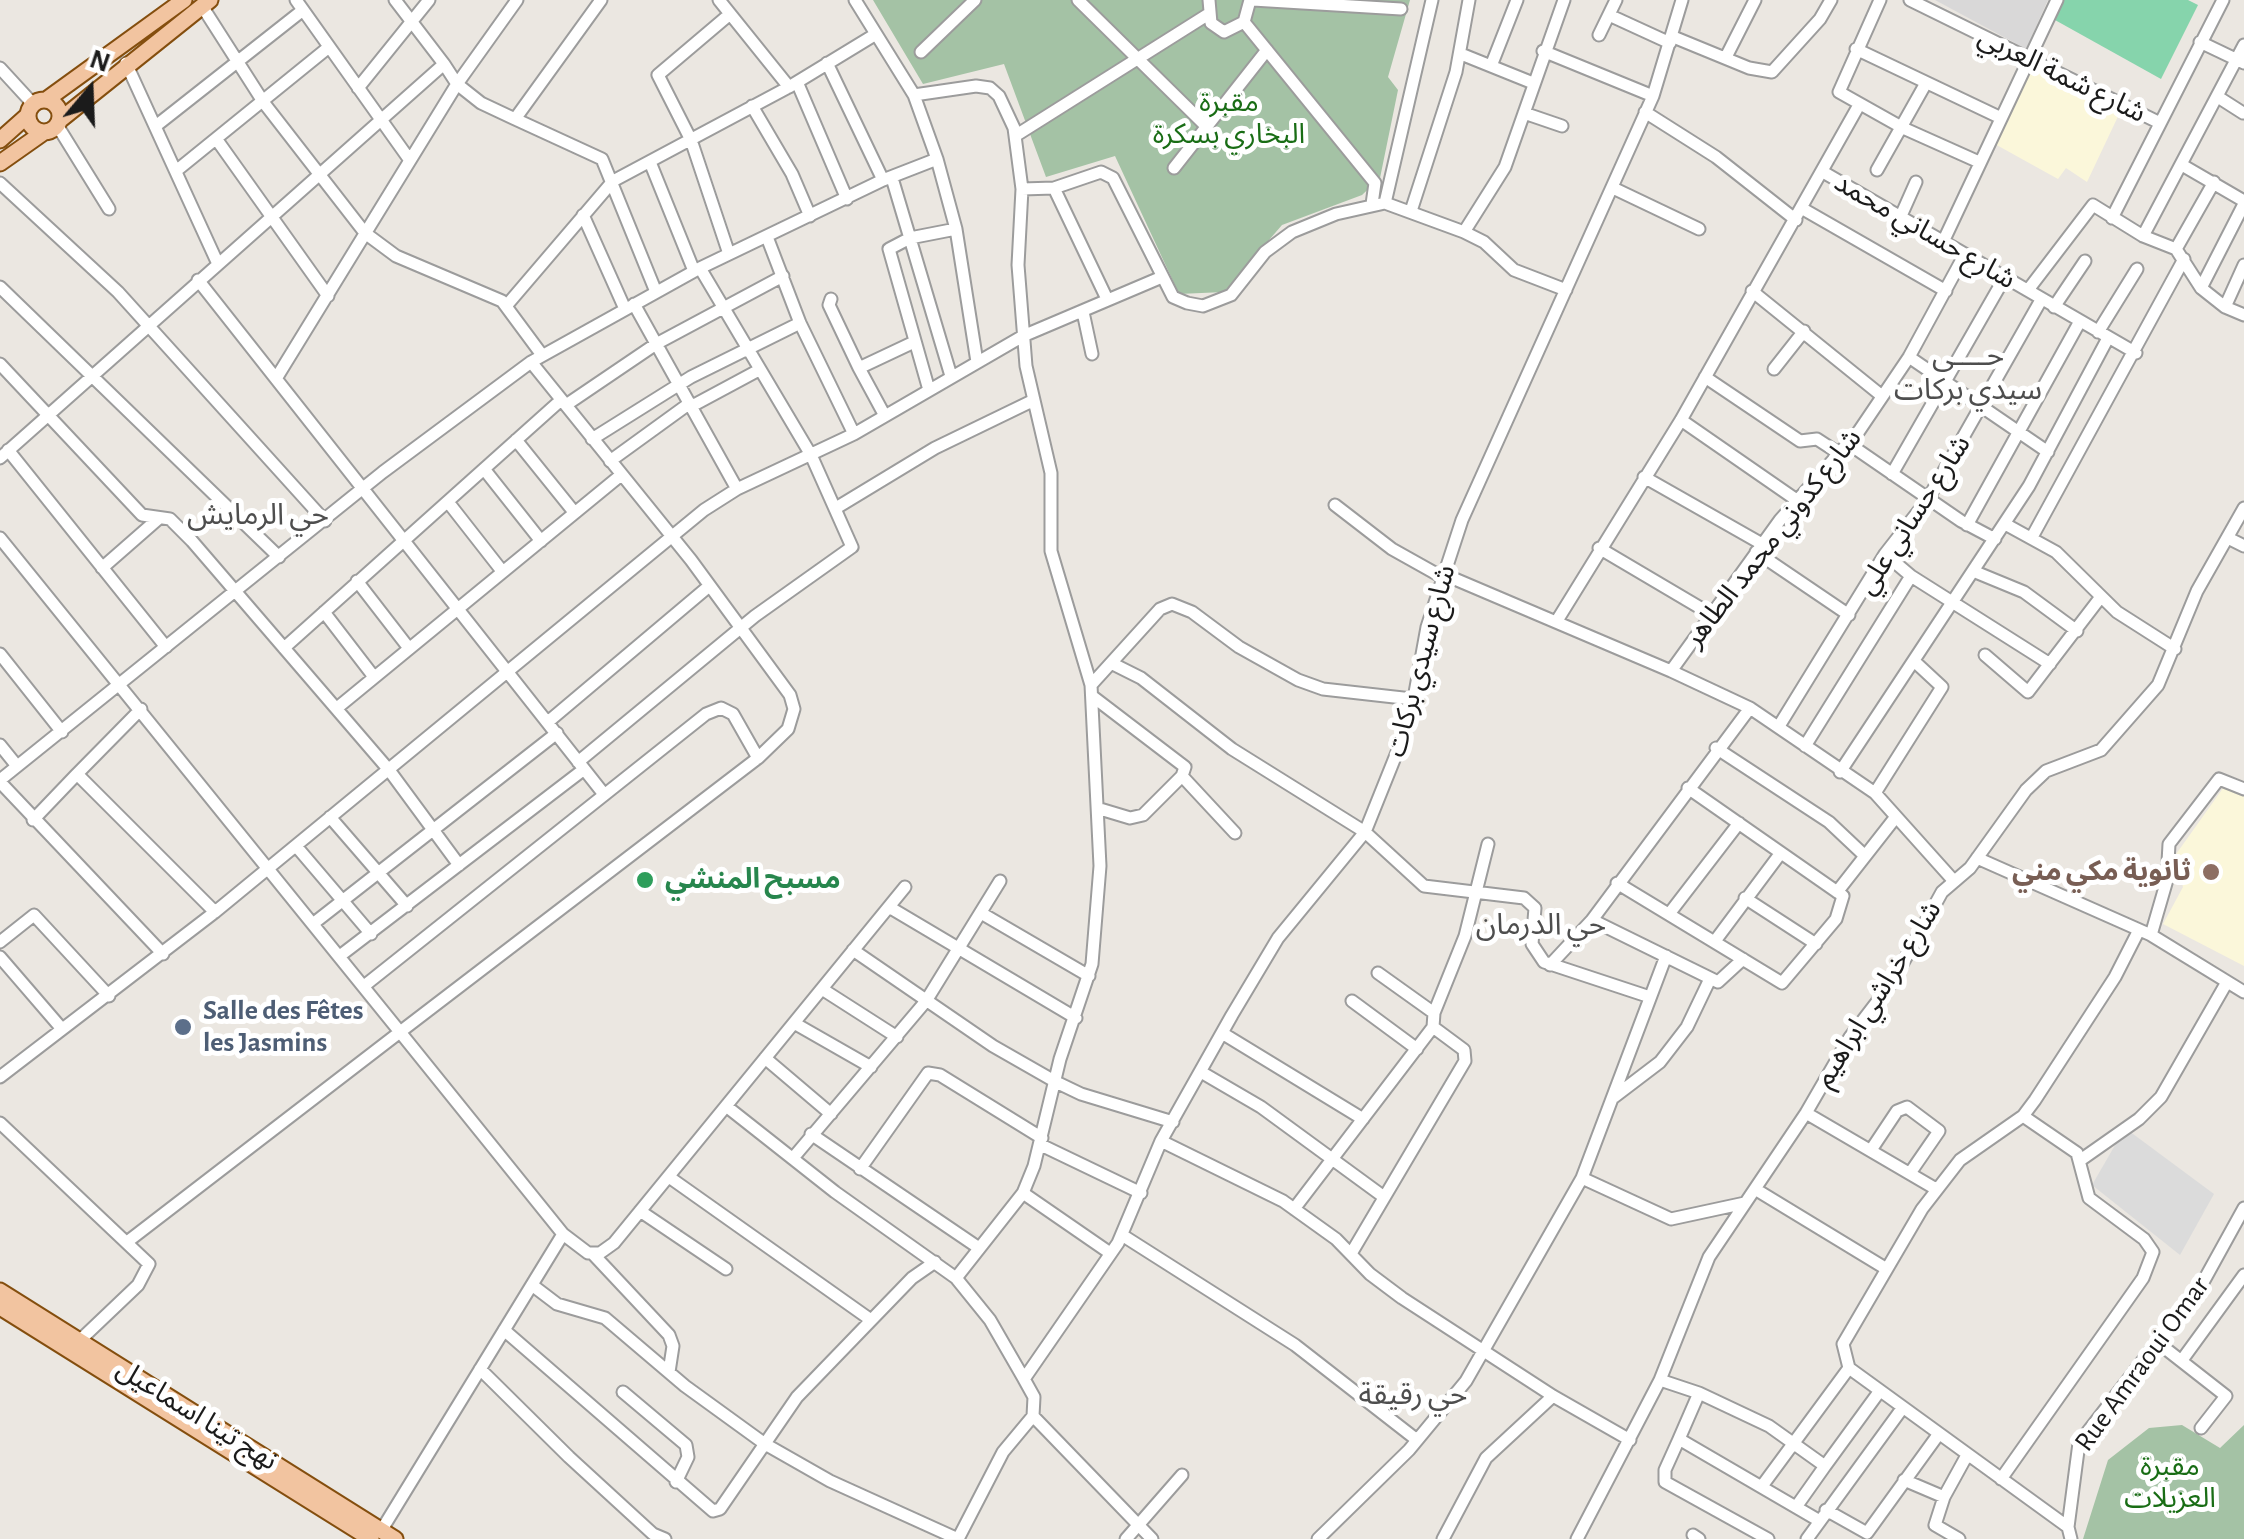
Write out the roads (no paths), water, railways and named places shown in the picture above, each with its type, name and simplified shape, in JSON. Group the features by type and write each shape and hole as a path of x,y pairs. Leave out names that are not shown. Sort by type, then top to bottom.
{"main road":[{"path":"0,140 36,107 184,0"},
{"path":"0,163 53,126 126,63 206,3"},
{"path":"36,107 59,110 53,126"},
{"path":"36,107 34,129 53,126"},
{"name":"نهج تينا اسماعيل","path":"0,1290 74,1346"},
{"name":"نهج تينا اسماعيل","path":"0,1307 74,1346 383,1536"}],"street":[{"path":"396,0 457,84 481,103 602,159 656,292"},
{"path":"358,88 429,0"},
{"path":"276,377 409,159 517,0"},
{"path":"515,120 601,0"},
{"path":"719,0 793,84 847,198"},
{"path":"856,0 914,95 937,159 956,229 977,362"},
{"path":"921,52 975,0"},
{"path":"1078,0 1206,126"},
{"path":"1209,0 1208,14 1216,29 1224,32 1244,22 1252,0 1401,9"},
{"path":"1378,204 1432,0"},
{"path":"1412,211 1461,54 1470,0"},
{"path":"1491,66 1517,0"},
{"path":"1464,232 1505,168 1564,0"},
{"path":"1599,35 1616,0"},
{"name":"شارع سيدي بركات","path":"1024,1379 1122,1235 1161,1140 1278,938 1366,832 1401,746 1442,576 1483,470 1653,96 1682,0"},
{"path":"1726,57 1756,0"},
{"path":"1609,15 1749,68 1772,72 1820,19 1830,0"},
{"path":"1880,0 1838,90 1903,128 1979,162"},
{"name":"شارع شمة العربي","path":"1910,0 2160,123"},
{"path":"1943,242 2056,0"},
{"path":"2223,0 2112,218 2180,254 2201,288 2225,308 2244,315"},
{"path":"127,1242 758,758 788,729 794,710 790,695 564,402 507,304 396,256 365,233 264,103 206,3"},
{"path":"157,124 238,62 299,5 409,159"},
{"path":"730,14 658,75 691,140 730,254"},
{"path":"1016,136 1208,14"},
{"path":"1244,22 1375,183 1378,204"},
{"path":"507,304 613,182 876,34"},
{"path":"2200,42 2240,61"},
{"path":"2143,236 2240,61 2244,45"},
{"path":"176,171 329,47"},
{"path":"1856,49 1999,116"},
{"path":"1174,168 1267,50"},
{"path":"1543,51 1653,96"},
{"path":"1461,54 1533,83"},
{"path":"126,63 218,264"},
{"path":"827,63 887,179 910,238 952,376"},
{"path":"166,647 4,454 444,64"},
{"path":"0,68 36,107"},
{"path":"1877,170 1926,83"},
{"path":"914,95 990,88 1000,96 1016,136 1022,188 1018,264 1022,336 1032,401 1051,473 1050,536 1055,566 1092,690 1100,809 1098,918 1088,976 1060,1059 1041,1142 1022,1192 956,1278"},
{"path":"2218,97 2243,113"},
{"path":"1558,619 1680,420 1859,105"},
{"path":"752,106 792,174 810,216"},
{"path":"1646,112 1799,214 1946,291"},
{"path":"1524,113 1562,126"},
{"path":"53,126 108,209"},
{"path":"218,140 328,296"},
{"path":"163,954 0,781 366,488 537,358 697,270 937,159"},
{"path":"341,955 460,866 738,630 852,547 811,455 697,270 650,162"},
{"path":"2182,165 2244,202 2201,288"},
{"path":"1022,188 1054,188 1100,172 1113,178 1173,297 1204,306 1230,295 1265,252 1292,232 1378,204 1412,211 1464,232 1484,242 1514,270 1566,290"},
{"name":"شارع حساني محمد","path":"1823,172 2078,323 2136,353"},
{"path":"1900,218 1916,182"},
{"path":"2032,537 2136,353 2214,182"},
{"path":"0,183 147,325 326,522"},
{"path":"1054,188 1106,299"},
{"path":"1613,188 1698,230"},
{"name":"شارع حساني محمد","path":"2028,290 2085,210 2096,206 2112,218"},
{"path":"583,215 630,306 656,344 737,489"},
{"path":"929,390 912,343 888,249 910,238 956,229"},
{"path":"767,237 800,323 854,434"},
{"name":"شارع كدوني محمد الطاهر","path":"1953,880 1875,794 1750,708 1670,670 1759,548 1845,449 1909,357 1964,254"},
{"path":"2054,307 2086,262"},
{"path":"2225,308 2244,265"},
{"path":"1840,772 2005,524 2048,452 2137,269"},
{"path":"284,648 516,440 564,402 656,344 782,276"},
{"path":"0,1077 163,954 671,538 737,489 854,434 1022,336 1162,277"},
{"path":"1892,474 2005,277"},
{"path":"198,280 366,488 603,794"},
{"path":"0,287 280,557"},
{"path":"1752,292 1882,396"},
{"path":"830,299 829,306 885,416"},
{"name":"شارع حساني علي","path":"1779,726 1885,554 1928,499 2042,300"},
{"path":"1083,312 1092,354"},
{"path":"592,439 679,384 800,323"},
{"path":"1967,525 2021,434 2078,323"},
{"path":"1774,370 1804,331"},
{"path":"859,368 912,343"},
{"path":"1909,357 2048,452"},
{"path":"0,364 142,515 174,522 389,770 460,866"},
{"path":"610,461 691,404 760,370"},
{"path":"1705,377 1800,441 1817,439 1845,449 1892,474 1967,525 1995,538"},
{"path":"836,508 935,448 1032,401"},
{"path":"1680,420 1798,501"},
{"path":"516,440 574,512"},
{"path":"484,469 541,542"},
{"path":"337,708 621,475"},
{"path":"1644,477 1759,548 1850,615"},
{"path":"448,502 502,571"},
{"path":"1335,505 1392,549 1442,576 1558,619 1670,670"},
{"name":"شارع خراشي ابراهيم","path":"1577,1539 1660,1380 1709,1257 1806,1113 1953,880 1978,858 2026,790 2046,771 2084,760 2110,741 2158,685 2197,591 2244,508"},
{"path":"102,568 158,518"},
{"path":"2005,524 2068,561 2100,598 2144,633 2175,649"},
{"path":"0,538 563,1234 594,1254 669,1335 674,1346 668,1372"},
{"path":"2228,538 2244,546"},
{"path":"1599,548 1709,613"},
{"path":"1885,554 1911,576 2050,664"},
{"path":"1973,571 2024,592 2078,631"},
{"path":"1805,746 1911,576"},
{"path":"357,581 408,647"},
{"path":"314,922 553,727 708,587"},
{"path":"1985,655 2026,692 2078,631 2100,598"},
{"path":"1092,690 1160,609 1180,605 1276,670 1298,680 1323,689 1412,699"},
{"path":"324,612 374,677"},
{"path":"0,654 62,732"},
{"path":"1875,794 1942,686 1914,661"},
{"path":"1113,664 1141,678 1232,748 1366,832 1424,886 1510,895 1532,904 1532,944 1539,958 1550,965 1650,997"},
{"path":"1092,690 1182,762 1182,776 1235,833"},
{"path":"1550,965 1592,920 1716,748 1750,708"},
{"path":"33,820 140,709"},
{"path":"364,986 715,709 733,714 758,758"},
{"path":"0,746 18,766"},
{"path":"1716,748 1829,822 1864,855"},
{"path":"77,774 215,912"},
{"path":"1100,809 1130,818 1143,815 1182,776"},
{"path":"2069,1533 1848,1368 1843,1344 1936,1189 1960,1160 2022,1116 2145,932 2167,880 2169,844 2219,779 2244,789"},
{"path":"1617,884 1786,982 1816,944 1842,908 1843,896 1688,788"},
{"path":"330,818 407,906"},
{"path":"1837,892 1896,818"},
{"path":"1669,914 1739,824"},
{"path":"1294,1209 1434,1027 1434,1013 1455,970 1478,894 1488,844"},
{"path":"296,846 370,934"},
{"path":"1715,940 1780,854"},
{"path":"1978,858 2145,932 2244,992"},
{"path":"793,1158 926,1001 1000,881"},
{"path":"594,1254 606,1250 670,1177 905,887"},
{"path":"1745,898 1816,944"},
{"path":"889,907 1076,1018"},
{"path":"981,913 1088,976"},
{"path":"0,942 34,914 108,996"},
{"path":"1592,920 1710,979 1722,981 1743,959"},
{"path":"853,950 1056,1082 1080,1094 1172,1122"},
{"path":"1318,1539 1417,1440 1466,1380 1582,1178 1666,956"},
{"path":"0,957 62,1029"},
{"path":"1378,973 1434,1013"},
{"path":"1613,1098 1660,1062 1687,1027 1710,979"},
{"path":"2082,1159 2139,1119 2161,1096 2227,982"},
{"path":"822,988 897,1037"},
{"path":"1352,1001 1417,1049"},
{"path":"794,1023 872,1067"},
{"path":"1352,1252 1466,1058 1458,1044 1434,1027"},
{"path":"1222,1033 1364,1119"},
{"path":"765,1058 830,1114"},
{"path":"1201,1072 1333,1158 1384,1197"},
{"path":"860,1170 928,1073 940,1075 1041,1142 1141,1193"},
{"path":"532,1285 557,1304 605,1318 668,1372 764,1444 830,1481 958,1539 1003,1452 1033,1416 1034,1398 1024,1379 990,1320 956,1278 726,1106"},
{"path":"1871,1150 1898,1111 1907,1107 1939,1131 1910,1173"},
{"path":"1806,1113 1936,1189"},
{"path":"2022,1116 2082,1159"},
{"path":"0,1123 148,1262 148,1273 74,1346"},
{"path":"811,1134 979,1248"},
{"path":"1161,1140 1294,1209 1352,1252 1370,1274 1553,1396 1630,1440"},
{"path":"2001,1479 2143,1278 2153,1252 2144,1239 2089,1198 2083,1187 2082,1159"},
{"path":"670,1177 871,1320"},
{"path":"1582,1178 1671,1219 1745,1203"},
{"path":"1755,1189 1886,1268"},
{"path":"1022,1192 1110,1252"},
{"name":"Rue Amraoui Omar","path":"2069,1533 2080,1443 2202,1284 2244,1208"},
{"path":"640,1212 726,1270"},
{"path":"383,1536 563,1234"},
{"path":"1122,1235 1295,1345 1417,1440"},
{"path":"504,1330 707,1510 720,1509 797,1397 912,1278 935,1262"},
{"path":"2182,1360 2244,1276"},
{"path":"2157,1342 2226,1397 2201,1428"},
{"path":"1762,1486 1848,1368"},
{"path":"480,1369 569,1457 653,1534 665,1539"},
{"path":"1660,1380 1700,1393 1794,1442 1825,1466"},
{"path":"623,1392 686,1445 688,1457 676,1482"},
{"path":"1796,1506 1879,1392"},
{"path":"1700,1393 1664,1470 1664,1482 1768,1539"},
{"path":"1443,1539 1486,1458 1553,1396"},
{"path":"1817,1528 1902,1410"},
{"path":"1033,1416 1152,1539"},
{"path":"1679,1438 1796,1506 1817,1528 1872,1536 1904,1480 1938,1436"},
{"path":"1959,1539 1935,1526 1944,1497 1966,1457"},
{"path":"1126,1539 1182,1475"},
{"path":"1904,1480 1944,1497"}],"place":[{"name":"ثانوية مكي مني","path":"2211,872"},
{"name":"مسبح المنشي","path":"645,880"},
{"name":"Salle des Fêtes les Jasmins","path":"183,1027"}],"district":[{"name":"حــــي سيدي بركات","path":"1968,373"},
{"name":"حي الرمايش","path":"258,515"},
{"name":"حي الدرمان","path":"1541,925"},
{"name":"حي رقيقة","path":"1413,1395"}],"park label":[{"name":"مقبرة البخاري بسكرة","path":"1229,119"},
{"name":"مقبرة العزيلات","path":"2170,1483"}]}
